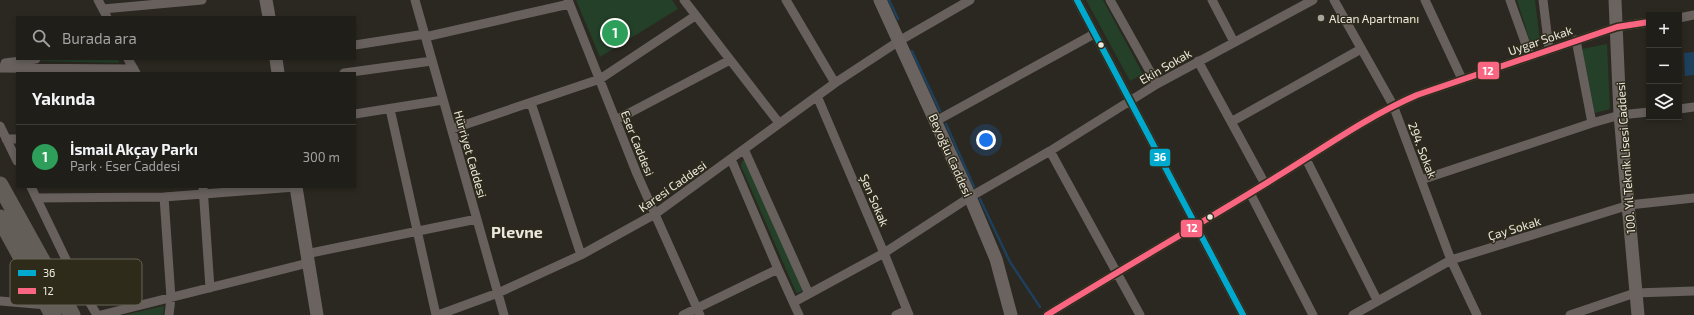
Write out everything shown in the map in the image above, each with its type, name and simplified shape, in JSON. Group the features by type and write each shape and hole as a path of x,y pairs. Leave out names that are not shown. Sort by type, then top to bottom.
{"highway":[{"path":"0,185 41,259"},
{"path":"0,218 22,259"},
{"path":"66,305 72,315"}],"main road":[{"path":"266,0 269,16"},
{"name":"Beyoğlu Caddesi","path":"880,0 936,121 996,258 1011,315"},
{"name":"100. Yıl Teknik Lisesi Caddesi","path":"1615,0 1620,115 1638,315"},
{"path":"276,60 278,72"},
{"path":"295,188 317,315"}],"street":[{"path":"98,0 104,13 202,0"},
{"name":"Hürriyet Caddesi","path":"415,0 504,315"},
{"path":"684,0 779,123"},
{"path":"786,0 835,84"},
{"name":"Karesi Caddesi","path":"437,315 498,293 581,255 655,214 835,84 899,41 970,0"},
{"path":"1077,0 1243,315"},
{"path":"1110,0 1156,84"},
{"path":"1212,0 1234,42"},
{"name":"Ekin Sokak","path":"794,302 884,253 970,197 1050,151 1156,84 1313,0"},
{"name":"294. Sokak","path":"1334,0 1393,105 1452,260 1477,315"},
{"path":"1425,0 1462,79"},
{"path":"1510,0 1530,56"},
{"path":"1543,0 1549,49"},
{"path":"356,45 425,35 568,2"},
{"name":"Eser Caddesi","path":"568,2 637,174 699,312"},
{"path":"1682,17 1694,15"},
{"path":"452,129 600,79 696,16"},
{"name":"Uygar Sokak","path":"1047,315 1196,226 1393,105 1462,79 1576,40 1617,27 1646,22"},
{"path":"936,121 1094,34"},
{"path":"1576,40 1592,123"},
{"path":"1231,122 1361,49"},
{"path":"0,64 29,60"},
{"path":"129,60 135,71"},
{"path":"616,120 730,60"},
{"path":"351,72 432,61"},
{"path":"1198,61 1264,184"},
{"path":"0,68 135,71"},
{"name":"Şen Sokak","path":"818,96 908,313"},
{"path":"356,114 443,100"},
{"path":"531,102 581,255"},
{"path":"1682,109 1694,107"},
{"path":"390,108 437,315"},
{"path":"1421,180 1592,123 1620,115 1646,112"},
{"path":"0,126 16,159"},
{"path":"6,139 16,139"},
{"path":"744,149 809,294"},
{"path":"1050,151 1140,315"},
{"path":"731,159 778,269 800,315"},
{"path":"1306,159 1377,300"},
{"path":"31,188 66,259"},
{"path":"36,198 164,197 203,191 272,188"},
{"path":"203,191 210,288"},
{"path":"1250,193 1313,315"},
{"path":"164,197 171,298 169,315"},
{"name":"Çay Sokak","path":"1353,315 1377,300 1452,260 1629,205 1694,198"},
{"path":"101,315 210,288 307,259 417,231 477,219"},
{"path":"683,315 699,312 778,269"},
{"path":"1570,315 1635,293 1694,291"},
{"path":"0,301 10,303"},
{"path":"22,305 50,310"},
{"path":"91,305 97,315"},
{"path":"896,315 908,313"}],"green space":[{"path":"576,0 672,0 678,9 600,57"},
{"path":"1086,0 1103,0 1143,74 1130,81"},
{"path":"1517,0 1535,0 1540,41 1531,45"},
{"path":"1607,44 1610,109 1595,113 1582,49"},
{"path":"118,60 119,63 36,61"},
{"path":"745,160 803,291 796,292 741,166 742,161"},
{"path":"164,306 163,315 124,315"}],"water":[{"path":"1694,52 1694,75 1685,76 1684,53"}],"waterway":[{"path":"889,0 898,19"},
{"path":"912,51 940,111"},
{"path":"946,124 974,187"},
{"path":"980,199 1010,262 1040,307"}],"transit line":[{"name":"36","path":"1077,0 1243,315"},
{"name":"12","path":"1047,315 1291,168 1344,134 1398,104 1417,95 1617,27 1646,22"}],"place":[{"name":"Alcan Apartmanı","path":"1321,18"},
{"name":"İsmail Akçay Parkı","path":"615,33"}],"district":[{"name":"Plevne","path":"517,231"}]}
